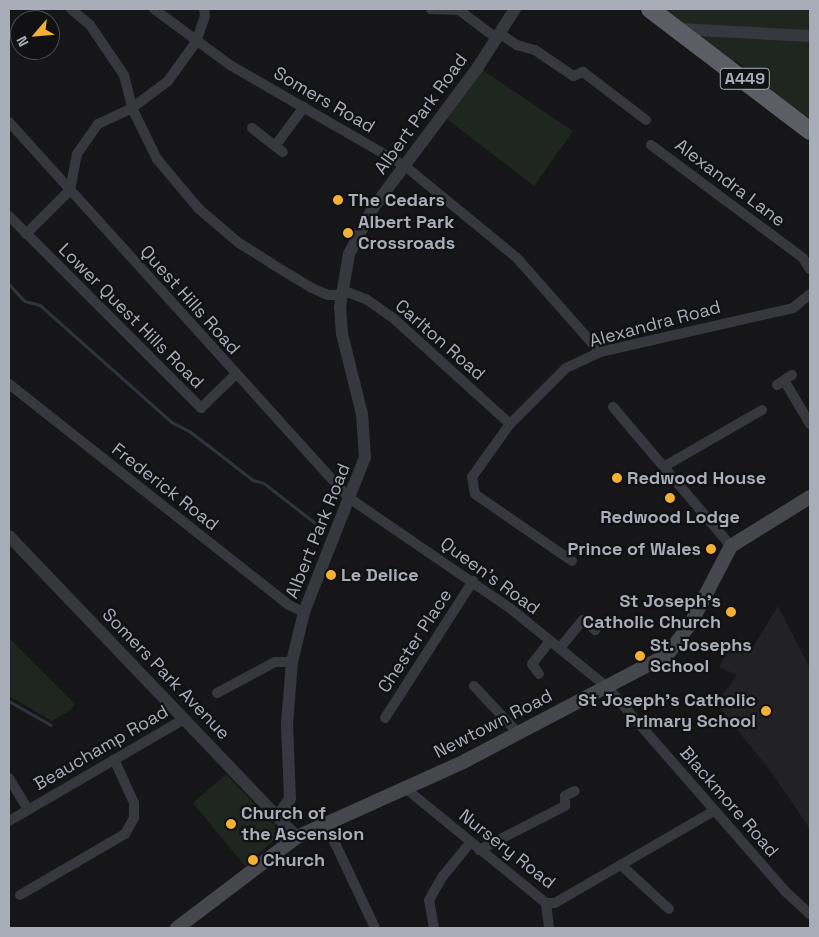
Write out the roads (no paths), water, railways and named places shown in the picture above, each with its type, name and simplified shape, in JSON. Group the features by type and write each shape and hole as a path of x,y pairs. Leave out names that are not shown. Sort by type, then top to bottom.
{"highway":[{"name":"A449","path":"650,9 810,132"}],"main road":[{"name":"Newtown Road","path":"177,928 297,837 325,822 405,788 518,733 667,655 677,645 731,546 810,497"}],"street":[{"name":"Carlton Road","path":"71,9 90,25 124,75 132,108 157,159 199,209 238,243 312,288 328,295 342,293 366,299 392,317 510,424"},
{"name":"Somers Road","path":"154,9 196,42 405,166 517,258 600,352"},
{"path":"26,234 70,190 77,154 98,124 132,108 168,81 196,42 205,16 204,9"},
{"path":"430,9 459,10 497,36 517,46 535,50 573,76 583,72 646,120"},
{"name":"Albert Park Road","path":"278,816 290,799 287,724 292,662 304,612 349,498 361,475 365,457 365,439 358,394 342,334 342,293 349,254 373,208 405,166 515,9"},
{"path":"678,29 810,36"},
{"path":"252,128 279,149 304,107"},
{"name":"Quest Hills Road","path":"9,122 349,498"},
{"name":"Alexandra Lane","path":"651,145 803,258 810,269"},
{"name":"Lower Quest Hills Road","path":"9,216 201,408 236,374"},
{"name":"Alexandra Road","path":"570,556 475,494 472,477 510,424 566,368 600,352 793,308 810,294"},
{"path":"784,380 810,424"},
{"name":"Frederick Road","path":"9,384 282,599 304,612"},
{"path":"613,406 731,546"},
{"path":"665,466 762,410"},
{"name":"Queen's Road","path":"349,498 473,581 607,687"},
{"name":"Somers Park Avenue","path":"9,536 297,837"},
{"name":"Chester Place","path":"385,718 473,581"},
{"path":"560,648 583,620 595,630"},
{"path":"539,674 528,661 550,641"},
{"path":"216,693 233,689 275,662 292,662"},
{"path":"474,686 518,733"},
{"name":"Blackmore Road","path":"607,687 714,812 785,891 810,914"},
{"name":"Beauchamp Road","path":"9,821 184,719"},
{"path":"20,895 125,834 134,818 134,803 114,759"},
{"path":"9,778 28,810"},
{"name":"Nursery Road","path":"405,788 546,904 555,903 714,812"},
{"path":"479,850 564,806 565,796 575,791"},
{"path":"325,822 375,928"},
{"path":"434,928 429,900 443,876 470,843"},
{"path":"621,865 669,909"},
{"path":"546,904 549,928"}],"waterway":[{"path":"9,284 25,301 40,305 172,422 191,432 253,480 264,483 318,525"},
{"path":"9,701 51,725"}],"place":[{"name":"The Cedars","path":"338,200"},
{"name":"Albert Park Crossroads","path":"348,233"},
{"name":"Redwood House","path":"617,478"},
{"name":"Redwood Lodge","path":"670,498"},
{"name":"Prince of Wales","path":"711,549"},
{"name":"Le Delice","path":"331,575"},
{"name":"St Joseph's Catholic Church","path":"731,612"},
{"name":"St. Josephs School","path":"640,656"},
{"name":"St Joseph's Catholic Primary School","path":"766,711"},
{"name":"Church of the Ascension","path":"231,824"},
{"name":"Church","path":"253,860"}]}
